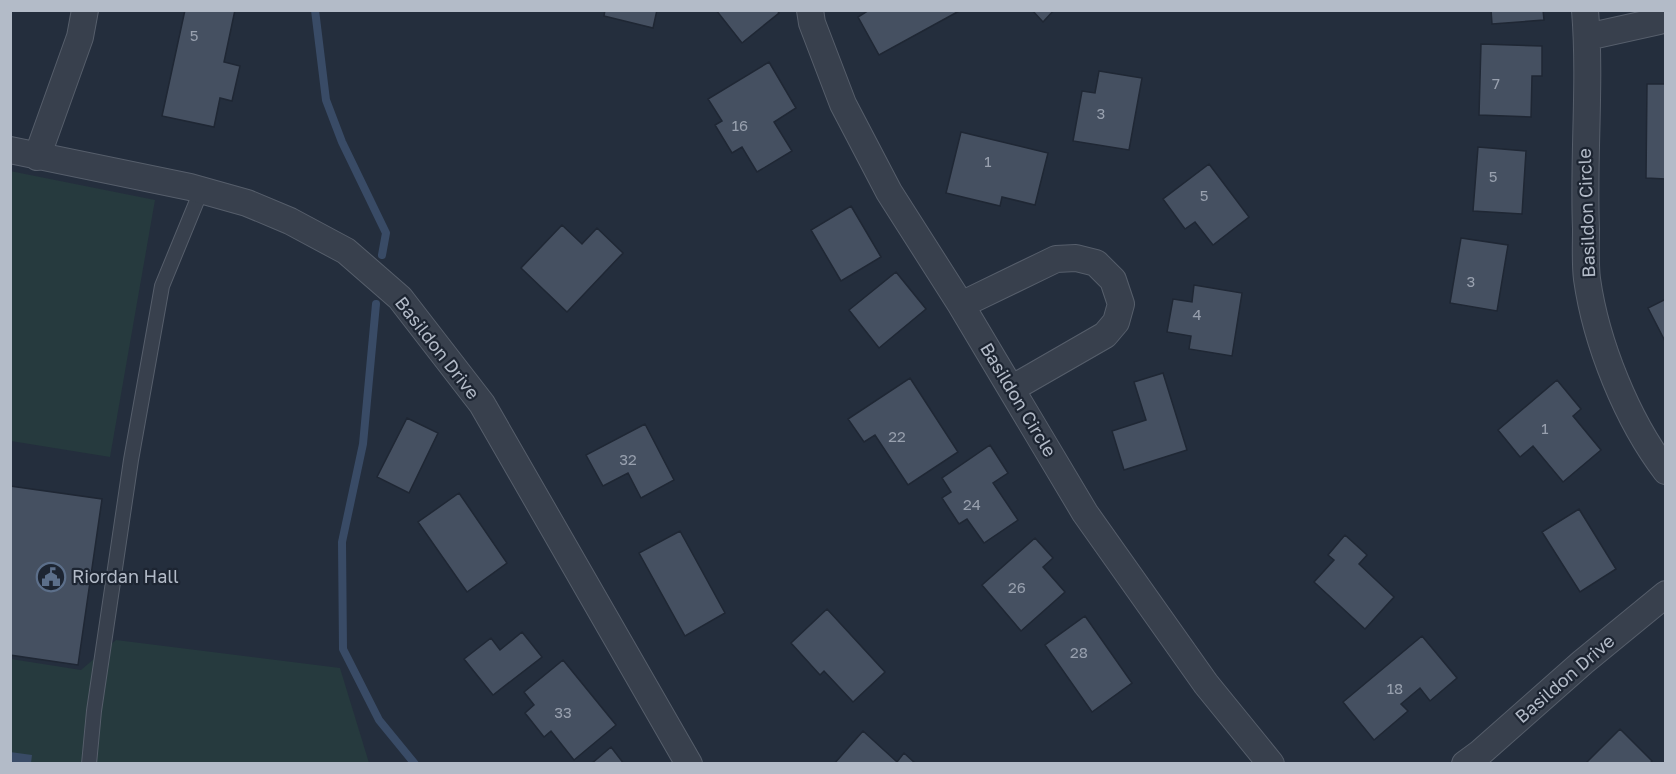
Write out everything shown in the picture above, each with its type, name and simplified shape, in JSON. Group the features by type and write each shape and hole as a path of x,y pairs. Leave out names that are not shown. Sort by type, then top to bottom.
{"street":[{"path":"38,157 80,37 85,10"},
{"name":"Basildon Circle","path":"810,10 812,23 843,104 890,192 961,305 1084,513 1206,684 1271,764"},
{"name":"Basildon Circle","path":"1585,10 1587,37 1584,188 1587,279 1607,361 1648,449 1665,471"},
{"path":"1587,37 1659,21 1665,17"},
{"name":"Basildon Drive","path":"10,150 247,203 290,221 346,251 400,298 482,404 689,764"},
{"path":"961,305 1056,259 1076,258 1096,264 1113,280 1121,304 1116,322 1105,335 1011,389"},
{"name":"Basildon Drive","path":"1465,764 1665,594"}],"lane":[{"path":"89,764 94,711 131,460 162,286 201,191"}],"green space":[{"path":"10,171 155,200 110,457 11,441"},
{"path":"116,640 340,668 369,763 11,764 11,659 81,670"}],"water":[{"path":"10,752 32,755 31,763 11,763"}],"building":[{"path":"185,10 235,10 224,62 240,66 232,101 220,98 214,127 162,116"},
{"path":"605,10 657,10 653,28 604,16"},
{"path":"716,10 777,10 779,13 742,43"},
{"path":"869,10 961,10 879,55 858,17"},
{"path":"1032,10 1054,10 1043,22"},
{"path":"1491,10 1543,10 1544,20 1492,24"},
{"path":"1481,44 1542,46 1542,76 1532,76 1531,117 1479,115"},
{"path":"769,62 796,108 774,122 792,151 757,172 742,147 732,153 715,125 722,121 708,99"},
{"path":"1099,71 1142,78 1129,150 1073,141 1082,91 1095,93"},
{"path":"1647,84 1666,84 1666,179 1646,178"},
{"path":"961,132 1048,153 1035,205 1002,197 1000,206 946,193"},
{"path":"1478,147 1526,151 1522,214 1473,211"},
{"path":"1209,164 1249,217 1213,245 1195,222 1185,229 1163,199"},
{"path":"851,206 881,257 841,281 811,230"},
{"path":"562,225 582,244 597,228 623,253 567,312 521,268"},
{"path":"1461,238 1508,245 1497,311 1450,303"},
{"path":"896,272 926,309 879,348 849,310"},
{"path":"1194,285 1242,293 1232,356 1189,349 1191,336 1167,332 1173,299 1192,302"},
{"path":"1666,299 1666,343 1648,308"},
{"path":"1163,373 1187,450 1124,470 1112,431 1146,420 1134,382"},
{"path":"910,378 958,452 908,485 875,435 864,442 848,419"},
{"path":"1557,380 1581,409 1573,416 1601,450 1563,482 1533,446 1520,457 1498,430"},
{"path":"407,418 438,433 409,493 377,477"},
{"path":"645,424 674,480 641,498 628,473 603,486 586,455"},
{"path":"990,445 1008,473 993,483 1018,520 984,543 967,519 959,524 942,498 951,492 942,478"},
{"name":"Riordan Hall","path":"10,486 102,499 78,665 10,655"},
{"path":"459,493 507,563 467,592 418,522"},
{"path":"1579,509 1616,569 1580,592 1542,532"},
{"path":"680,531 725,613 685,636 639,553"},
{"path":"1345,535 1367,555 1359,564 1394,597 1365,629 1314,582 1334,560 1328,555"},
{"path":"1035,538 1053,558 1043,567 1065,592 1021,631 982,585"},
{"path":"827,609 885,672 853,702 824,671 820,675 791,643"},
{"path":"1085,616 1132,683 1092,712 1045,645"},
{"path":"522,632 542,657 493,695 464,659 491,638 500,650"},
{"path":"1422,636 1457,678 1430,701 1420,688 1401,704 1408,711 1374,740 1343,702"},
{"path":"563,660 616,725 574,760 551,731 544,737 525,713 534,705 524,692"},
{"path":"1620,729 1652,761 1649,764 1585,764"},
{"path":"863,731 897,762 904,753 916,764 834,764"},
{"path":"611,747 624,764 591,764"}],"waterway":[{"path":"315,10 326,100 342,142 386,233 382,255"},
{"path":"376,304 363,444 342,542 343,649 379,720 415,764"}],"place":[{"name":"Riordan Hall","path":"51,577"}]}
